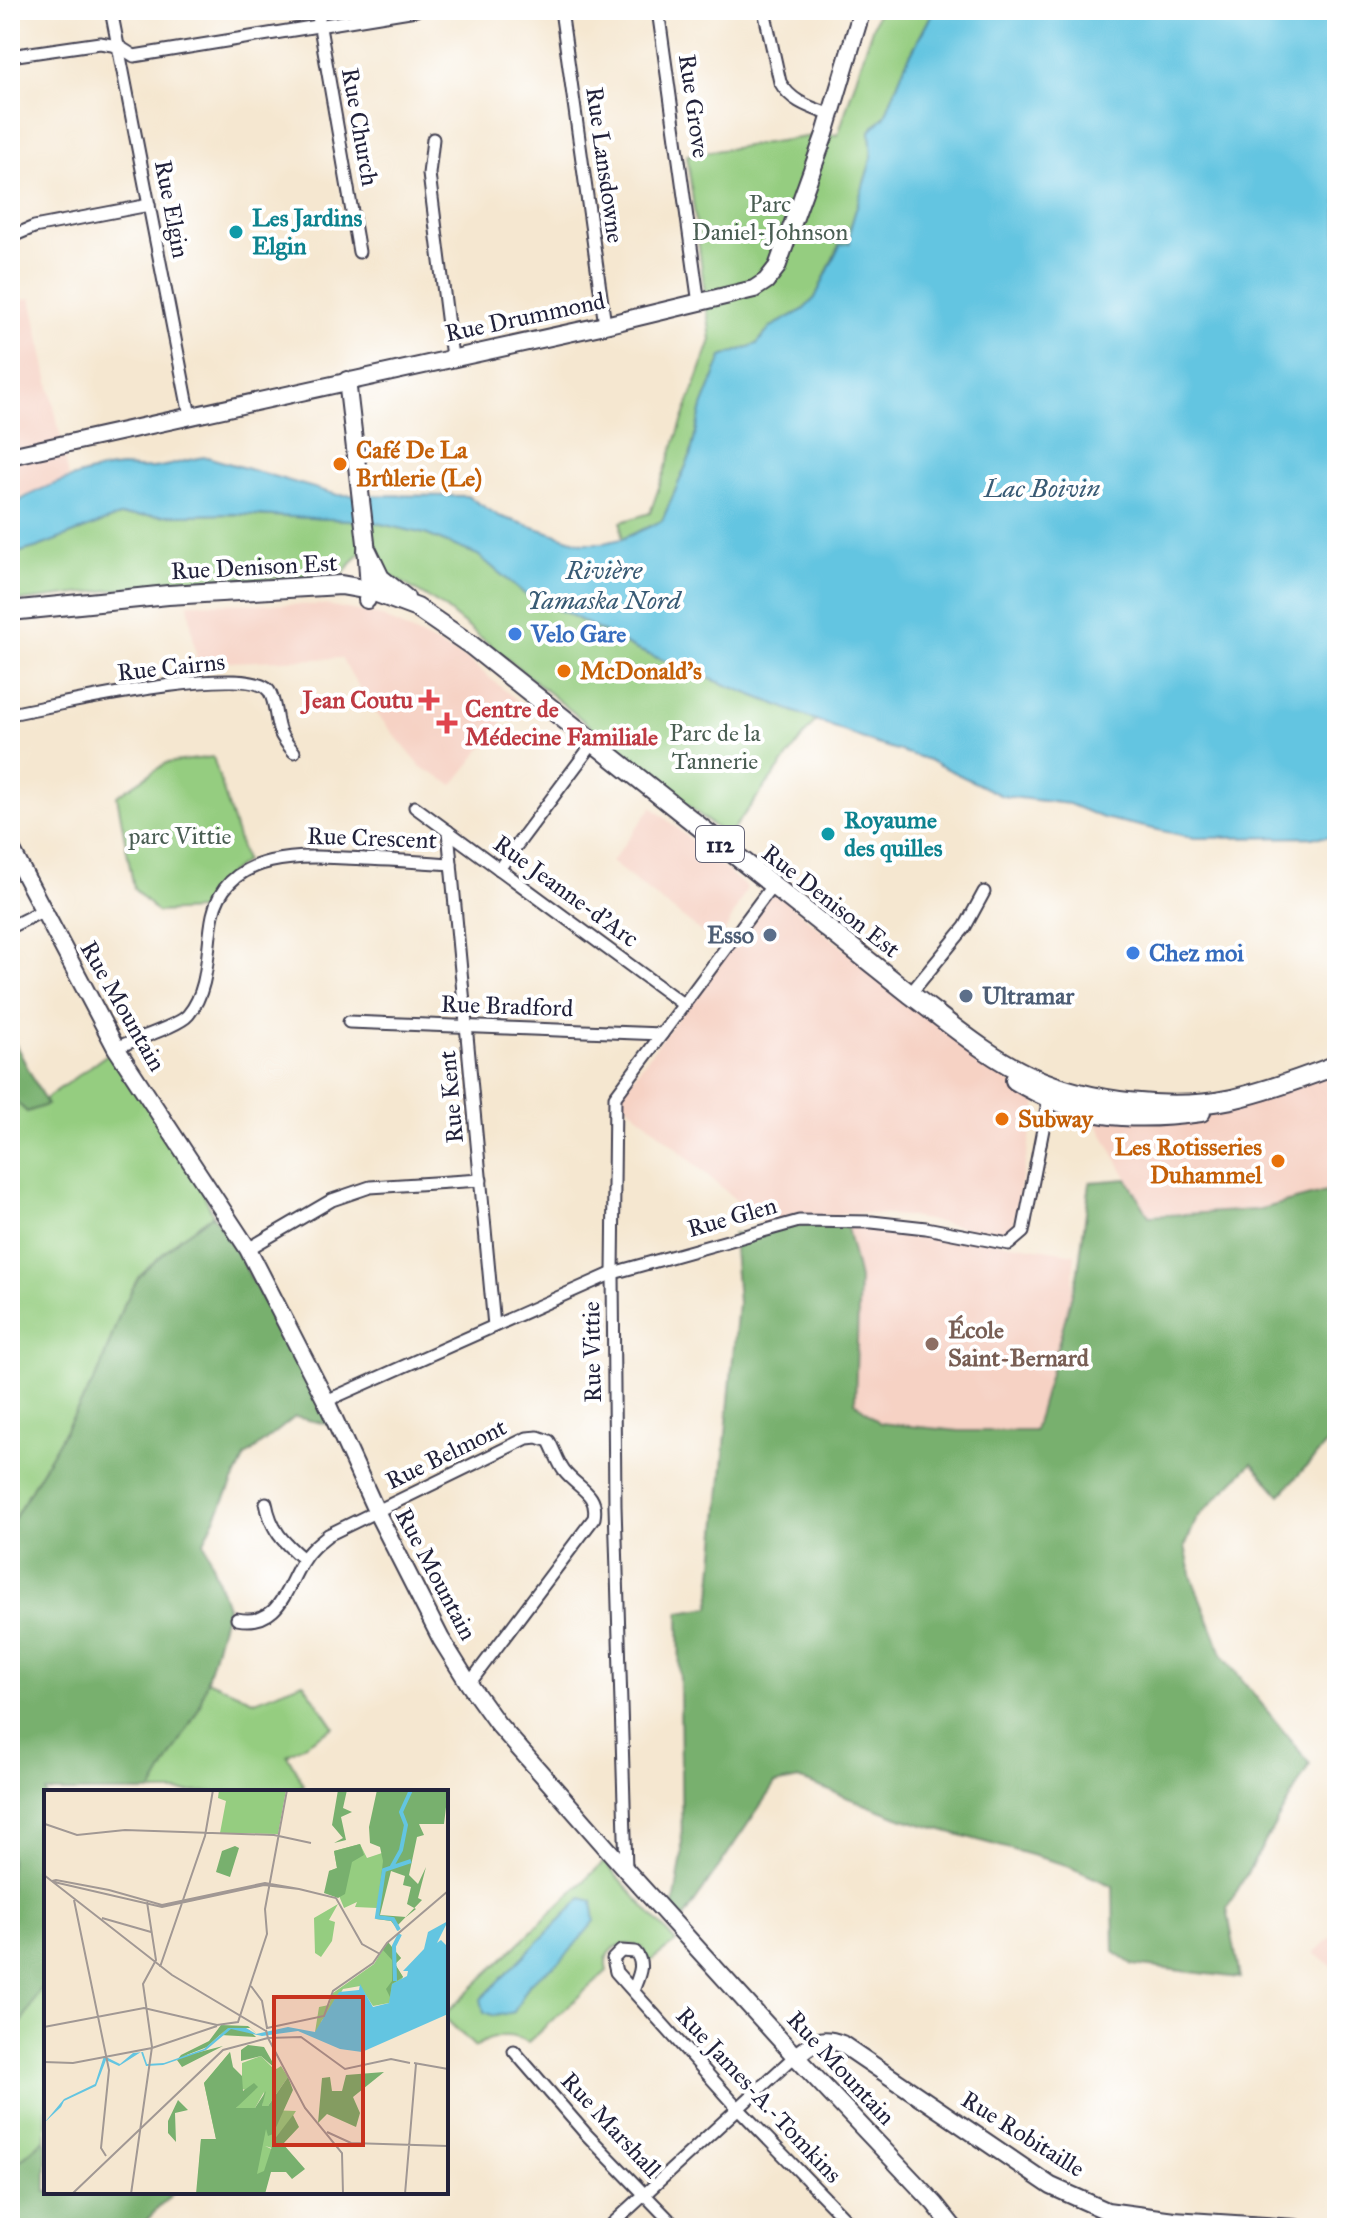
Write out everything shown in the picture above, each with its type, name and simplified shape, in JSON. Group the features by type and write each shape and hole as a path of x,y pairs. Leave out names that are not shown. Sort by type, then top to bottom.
{"main road":[{"path":"341,585 352,576 367,547"},
{"path":"367,547 380,578 417,608"},
{"name":"Rue Denison Est","path":"10,611 168,595 341,585 417,608 594,742 772,886 971,1040 1016,1080 1094,1113 1168,1117 1202,1112 1229,1099 1337,1065"},
{"path":"287,589 368,595 463,640"}],"street":[{"name":"Rue Elgin","path":"111,10 190,416"},
{"name":"Rue Church","path":"317,10 359,252"},
{"path":"10,56 100,43 118,46 134,56 416,10"},
{"name":"Rue Lansdowne","path":"561,10 605,325"},
{"name":"Rue Grove","path":"658,10 699,304"},
{"path":"764,10 780,82 785,91 796,101 831,115"},
{"name":"Rue Drummond","path":"10,456 699,304 754,289 766,281 777,267 831,115 862,10"},
{"path":"433,139 429,174 452,357"},
{"path":"10,237 34,227 149,205"},
{"path":"347,380 367,547 368,595"},
{"name":"Rue Cairns","path":"10,714 170,684 210,681 258,683 269,691 280,735 294,752"},
{"path":"499,869 594,742"},
{"path":"415,807 448,831 451,864"},
{"name":"Rue Jeanne-d'Arc","path":"448,831 684,1005"},
{"name":"Rue Mountain","path":"10,847 116,1048 248,1249 326,1401 377,1513 441,1639 469,1684 497,1723 626,1870 954,2228"},
{"name":"Rue Crescent","path":"116,1048 177,1024 187,1017 206,973 214,913 221,894 234,879 253,868 281,858 306,855 451,864"},
{"name":"Rue Kent","path":"451,864 494,1326"},
{"name":"Rue Vittie","path":"626,1870 615,1506 615,1097 772,886"},
{"path":"910,994 965,927 984,892"},
{"path":"10,927 42,911"},
{"name":"Rue Bradford","path":"349,1022 662,1034"},
{"name":"Rue Glen","path":"326,1401 613,1273 799,1221 872,1222 926,1228 1009,1244 1023,1232 1050,1092"},
{"path":"248,1249 332,1200 370,1187 481,1180"},
{"name":"Rue Belmont","path":"377,1513 527,1438 538,1437 549,1441 564,1471 591,1495 596,1507 594,1518 469,1684"},
{"path":"266,1503 273,1528 282,1541 303,1559"},
{"path":"237,1619 253,1621 275,1610 303,1559 328,1535 377,1513"},
{"name":"Rue James-A.-Tomkins","path":"633,1991 738,2108 854,2228"},
{"name":"Rue Robitaille","path":"795,2056 816,2041 828,2039 842,2044 1051,2186 1107,2211 1174,2220 1296,2228"},
{"name":"Rue Marshall","path":"514,2051 586,2134 677,2228"},
{"path":"608,2228 795,2056"},
{"path":"1106,2228 1107,2211"}],"shaded area":[{"path":"31,298 69,477 37,493 10,498 10,303"},
{"path":"188,603 326,605 378,615 467,659 519,702 453,785 421,767 372,708 341,658 197,663"},
{"path":"652,807 747,888 718,945 611,862"},
{"path":"773,891 1037,1103 1011,1236 905,1216 852,1213 762,1223 618,1097"},
{"path":"1337,1071 1337,1189 1257,1210 1147,1214 1094,1118 1173,1121 1210,1115"},
{"name":"École Saint-Bernard","path":"799,1221 872,1222 1075,1254 1056,1452 798,1435"},
{"path":"1337,1931 1337,1970 1314,1953"}],"green space":[{"name":"Parc Daniel-Johnson","path":"878,10 934,10 905,65 885,116 870,131 872,157 850,229 850,244 839,245 815,298 803,310 771,327 757,344 722,357 702,407 690,457 662,521 622,539 621,522 650,513 711,340 687,155 825,134 838,135"},
{"name":"Parc de la Tannerie","path":"235,514 368,521 425,534 478,555 532,600 567,613 635,649 816,720 727,837 442,606 391,576 385,571 375,546 364,548 343,574 120,589 10,602 10,555 119,516"},
{"name":"parc Vittie","path":"213,757 245,861 220,881 200,910 157,912 134,889 117,796 166,763"},
{"path":"10,1034 47,1105 27,1112 10,1096"},
{"path":"116,1048 186,1153 213,1215 180,1238 139,1276 121,1311 99,1372 10,1526 10,1096 27,1112"},
{"path":"1127,1179 1149,1216 1257,1210 1337,1189 1337,1433 1280,1495 1252,1463 1197,1518 1185,1546 1192,1578 1223,1656 1310,1764 1227,1908 1240,1978 1133,1965 1114,1952 1113,1886 1063,1864 903,1819 799,1779 775,1784 682,1921 673,1911 682,1855 679,1612 710,1607 738,1303 733,1234 845,1219 859,1279 855,1402 880,1423 959,1431 1034,1431 1078,1272 1090,1182"},
{"path":"213,1215 239,1256 331,1425 295,1417 245,1457 204,1541 227,1607 199,1708 152,1790 44,1790 44,1983 10,2043 10,1526 99,1372 121,1311 139,1276 180,1238"},
{"path":"207,1680 255,1701 303,1682 334,1727 287,1755 304,1785 294,1790 49,1790 203,1686"},
{"path":"604,1862 676,1942 649,1962 642,1948 635,1946 621,1945 610,1951 607,1971 528,2042 501,2036 475,2047 448,2021 448,2011"},
{"path":"44,1980 44,2140 10,2169 10,2042"},
{"path":"44,2140 44,2194 172,2194 139,2228 10,2228 10,2169"}],"water":[{"name":"Lac Boivin","path":"934,10 1337,10 1337,837 1195,838 1103,818 1069,804 1002,796 929,760 874,743 635,649 567,613 532,600 478,555 425,534 368,521 235,514 119,516 10,555 10,508 33,494 93,472 121,467 159,467 207,457 338,495 467,496 499,516 582,543 622,539 662,521 690,457 702,407 722,357 757,344 771,327 803,310 815,298 840,245 850,243 850,229 872,157 870,131 885,116 905,65"},
{"path":"582,1898 592,1901 595,1921 562,1960 530,1983 514,2012 495,2016 484,2012 481,1999"}],"place":[{"name":"Les Jardins Elgin","path":"236,232"},
{"name":"Café De La Brûlerie (Le)","path":"340,464"},
{"name":"Velo Gare","path":"515,634"},
{"name":"McDonald's","path":"564,671"},
{"name":"Jean Coutu","path":"429,700"},
{"name":"Centre de Médecine Familiale","path":"447,723"},
{"name":"Royaume des quilles","path":"828,834"},
{"name":"Esso","path":"770,935"},
{"name":"Chez moi","path":"1133,953"},
{"name":"Ultramar","path":"966,996"},
{"name":"Subway","path":"1002,1119"},
{"name":"Les Rotisseries Duhammel","path":"1278,1161"},
{"name":"École Saint-Bernard","path":"932,1344"}],"water label":[{"name":"Rivière Yamaska Nord","path":"604,585"}]}
